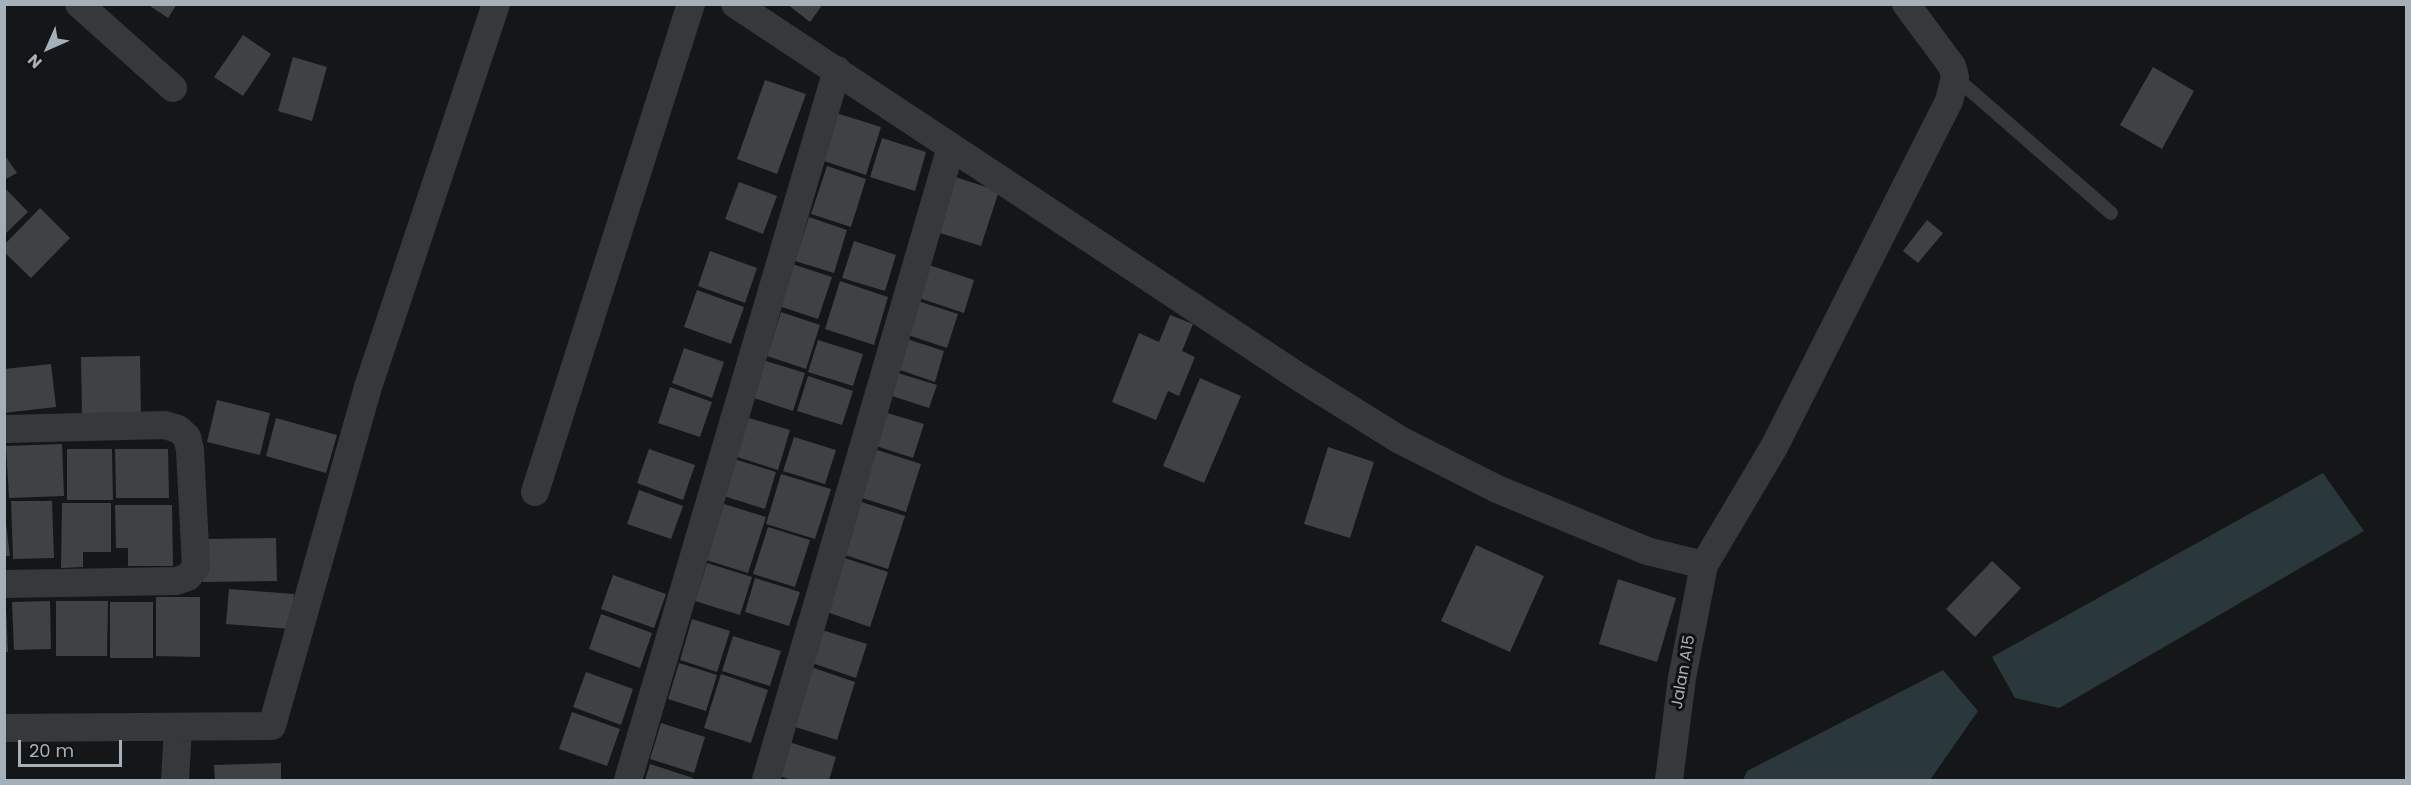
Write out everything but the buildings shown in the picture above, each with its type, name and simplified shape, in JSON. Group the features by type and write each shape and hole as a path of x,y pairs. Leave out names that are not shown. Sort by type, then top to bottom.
{"street":[{"path":"79,4 174,87"},
{"path":"4,728 272,726 368,387 496,4"},
{"path":"535,492 691,4"},
{"path":"735,4 1302,379 1400,440 1497,489 1636,546 1704,565"},
{"path":"1905,4 1952,66 1955,77"},
{"path":"628,780 837,70"},
{"name":"Jalan A15","path":"1668,780 1682,678 1704,565 1784,427 1922,157 1949,101 1955,77"},
{"path":"766,780 951,147"},
{"path":"4,429 165,425 178,429 187,437 190,450 196,567 188,577 176,581 4,584"},
{"path":"175,780 178,727"}],"lane":[{"path":"1955,77 2111,213"}],"shaded area":[{"path":"2323,473 2364,531 2059,708 2015,698 1992,657"},
{"path":"1943,670 1978,711 1930,780 1743,780 1747,771"}]}
